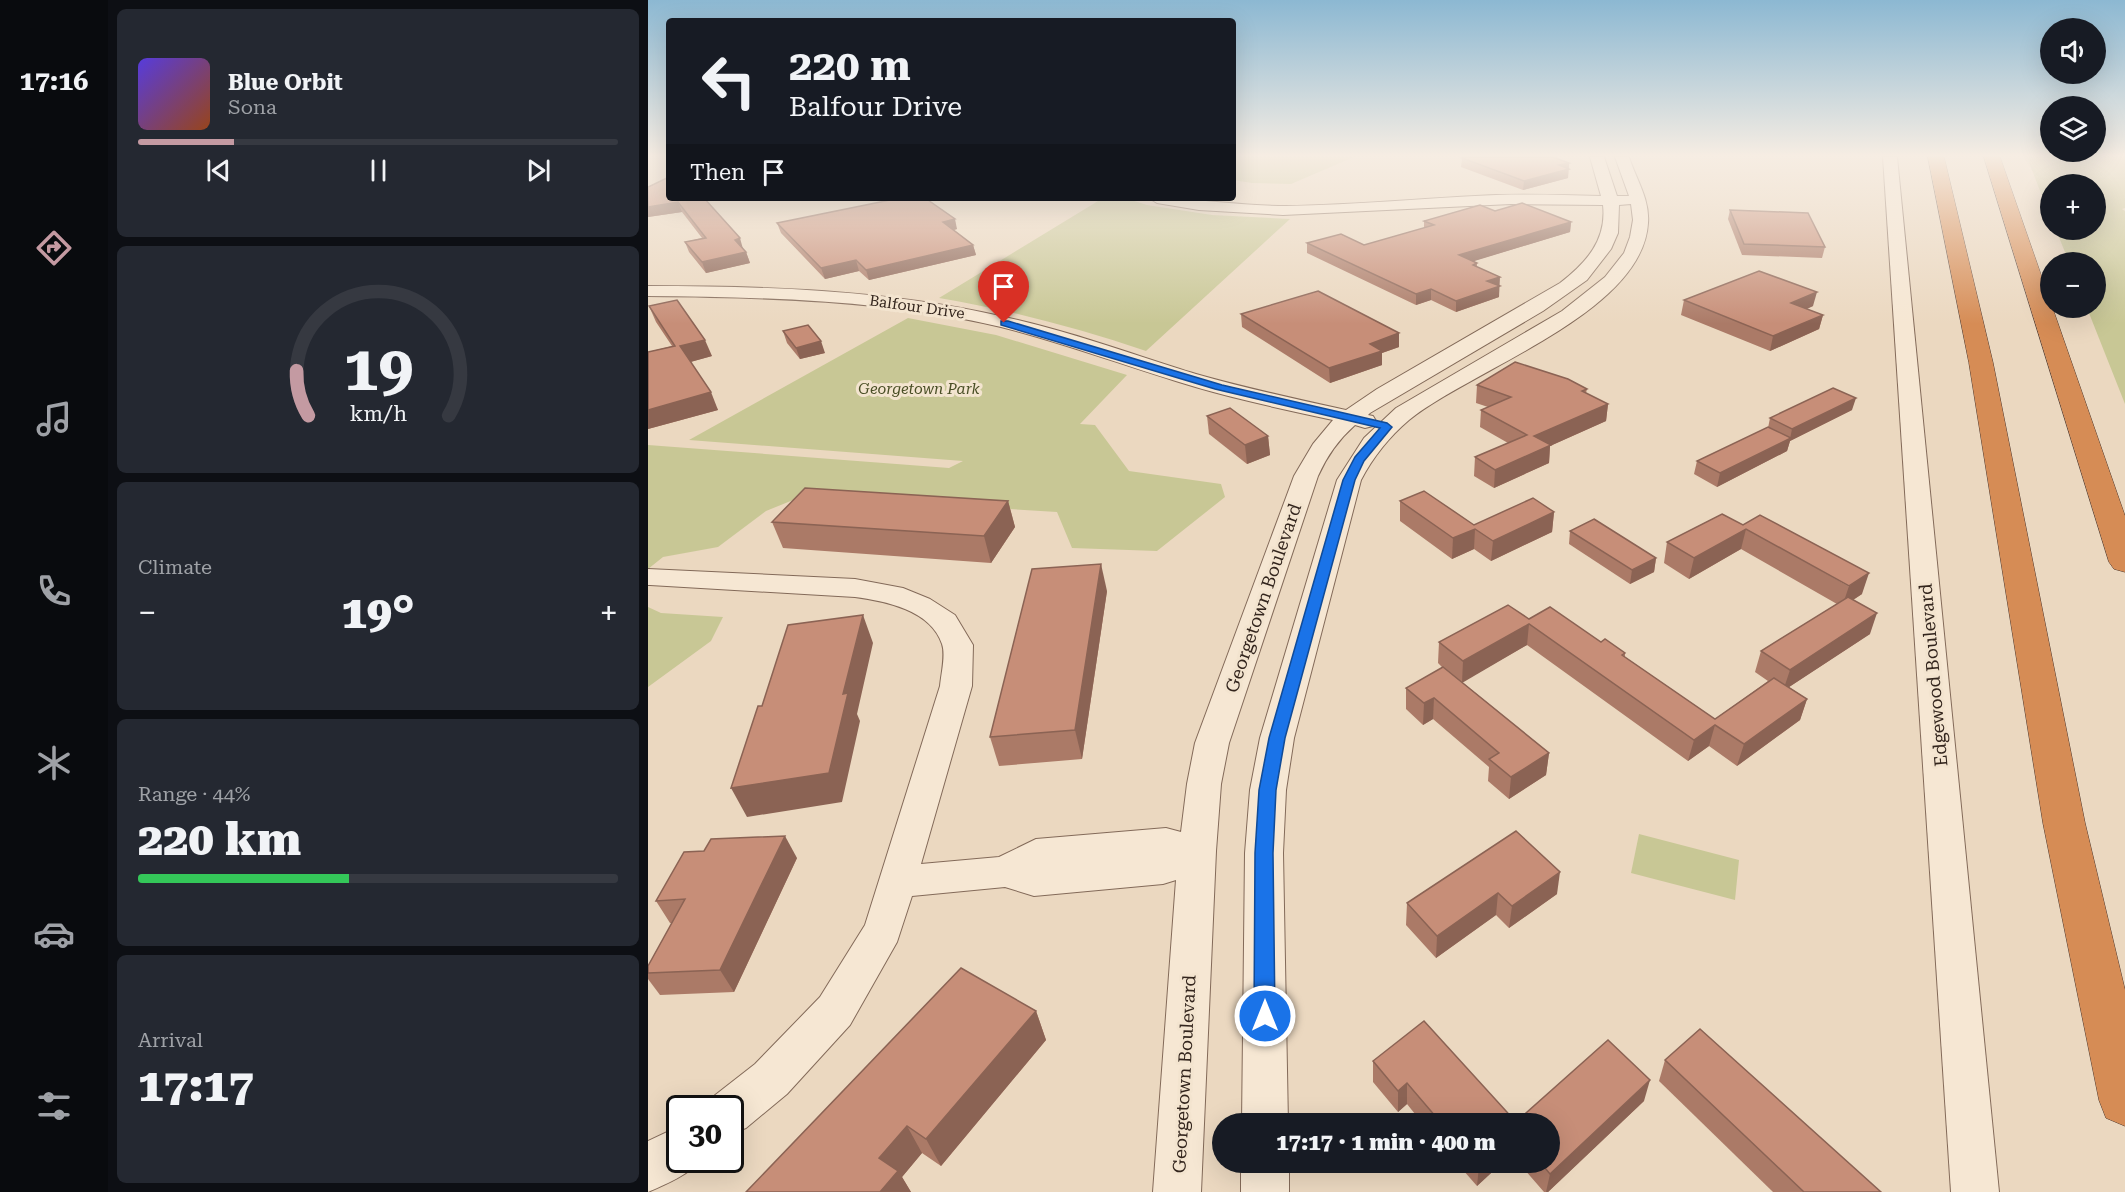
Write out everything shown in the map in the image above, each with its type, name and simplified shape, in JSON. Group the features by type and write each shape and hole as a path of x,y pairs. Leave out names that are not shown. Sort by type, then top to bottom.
{"highway":[{"path":"1948,213 1981,363 2064,823 2125,1100"},
{"path":"2010,213 2125,562"}],"street":[{"name":"Georgetown Boulevard","path":"1177,1192 1197,851 1204,784 1212,743 1306,476 1317,454 1332,434 1351,418 1396,387 1550,299 1571,284 1602,249 1610,232 1613,213"},
{"path":"1265,1113 1264,853 1268,790 1277,738 1349,480 1359,460 1387,427 1404,413 1569,315 1609,284 1632,254 1640,231 1638,213"},
{"name":"Edgewood Boulevard","path":"1895,213 1975,1192"},
{"name":"Balfour Drive","path":"648,291 812,294 972,315 1020,326 1219,387 1387,427"},
{"path":"650,577 855,588 893,594 920,605 945,621 958,645 956,686 884,930 835,1011 771,1079 744,1101"},
{"path":"899,882 1005,872 1036,854 1166,843 1197,851"},
{"path":"648,1168 666,1157"},
{"path":"1265,1173 1265,1192"}],"green space":[{"path":"1079,213 1197,213 1290,219 1146,351 1043,320 939,298"},
{"path":"2106,213 2125,213 2125,404 2091,318 2106,318 2106,252 2065,252 2060,240 2106,240"},
{"name":"Georgetown Park","path":"908,318 996,335 1127,375 1080,424 1095,425 1129,471 1221,484 1225,497 1157,551 1072,548 1057,512 803,496 766,511 718,547 663,557 648,569 648,445 949,468 963,461 689,440"},
{"path":"648,607 661,613 723,617 711,641 648,687"},
{"path":"1639,834 1739,860 1735,900 1631,873"}],"building":[{"path":"686,213 717,213 740,238 735,240 746,252 702,262 685,242 706,238"},
{"path":"828,213 946,213 955,219 943,222 973,245 866,270 856,260 821,268 777,223"},
{"path":"1453,213 1547,213 1571,222 1459,255 1477,263 1473,265 1500,277 1487,281 1500,286 1456,301 1431,289 1416,294 1307,243 1341,234 1364,245 1434,225 1424,221"},
{"path":"1731,213 1808,213 1825,247 1744,244"},
{"path":"1759,271 1817,292 1791,303 1823,315 1773,336 1684,300"},
{"path":"1318,291 1399,333 1370,344 1382,351 1329,368 1241,314"},
{"path":"677,300 705,340 680,346 711,392 648,410 648,352 675,346 649,306"},
{"path":"808,325 821,341 796,348 783,331"},
{"path":"1515,362 1568,379 1587,389 1582,391 1608,404 1534,436 1551,445 1495,470 1475,457 1527,435 1481,410 1511,397 1477,385"},
{"path":"1833,388 1856,398 1792,429 1770,418"},
{"path":"1230,408 1268,436 1245,445 1207,416"},
{"path":"1768,427 1791,438 1720,473 1697,461"},
{"path":"805,488 1008,501 984,536 772,522"},
{"path":"1424,491 1474,525 1533,498 1554,512 1493,541 1475,529 1453,538 1400,501"},
{"path":"1722,514 1743,525 1760,515 1869,573 1849,586 1746,529 1694,558 1667,542"},
{"path":"1594,519 1656,558 1632,570 1570,531"},
{"path":"1101,564 1075,730 990,737 1032,569"},
{"path":"1848,597 1877,613 1790,670 1761,651"},
{"path":"1508,605 1529,619 1550,607 1601,642 1605,639 1625,653 1622,655 1715,719 1774,678 1807,699 1744,744 1715,725 1694,740 1529,624 1463,661 1439,642"},
{"path":"863,615 843,694 848,693 829,773 731,788 758,706 762,706 788,625"},
{"path":"1443,667 1549,753 1511,777 1489,759 1499,753 1434,698 1424,703 1406,688"},
{"path":"1516,831 1560,872 1512,906 1498,893 1437,936 1407,903"},
{"path":"785,836 720,970 648,973 648,966 685,899 656,901 684,852 704,851 711,839"},
{"path":"961,968 1036,1011 926,1139 907,1126 879,1158 898,1171 880,1192 746,1192"},
{"path":"1424,1021 1508,1113 1433,1113 1407,1083 1398,1091 1373,1061"},
{"path":"1700,1029 1881,1192 1804,1192 1665,1060"},
{"path":"1608,1040 1650,1080 1560,1165 1560,1113 1526,1113"}],"route":[{"path":"1004,323 1262,399 1387,427 1359,460 1349,480 1277,738 1268,790 1264,853 1265,1016"}]}
